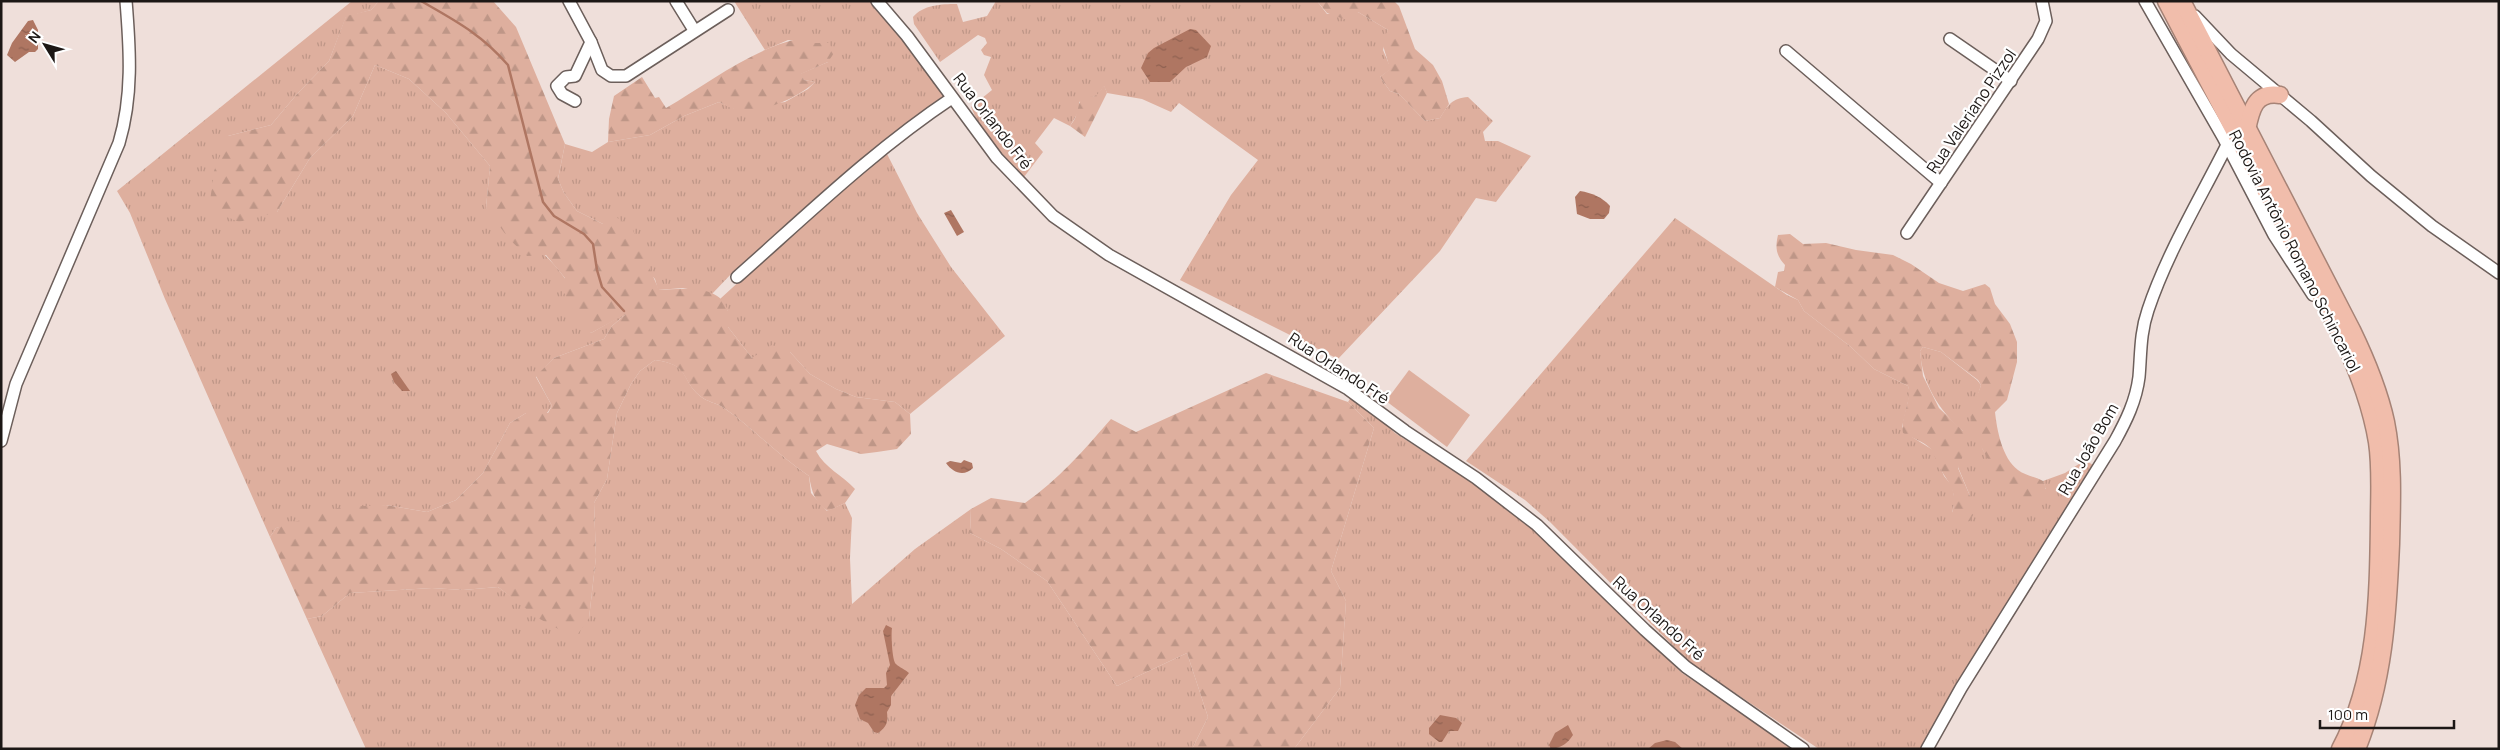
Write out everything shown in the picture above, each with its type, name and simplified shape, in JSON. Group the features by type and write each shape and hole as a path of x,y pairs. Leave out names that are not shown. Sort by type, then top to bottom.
{"highway":[{"name":"Rodovia Antônio Romano Schincariol","path":"2166,1 2341,335 2361,381 2372,415 2379,468 2375,624 2362,688 2340,749"},
{"name":"Rodovia Antônio Romano Schincariol","path":"2183,3 2352,330 2372,376 2386,422 2391,451 2392,485 2389,599 2381,668 2374,700 2357,749"},
{"path":"2247,130 2253,106 2258,98 2264,95 2280,95"}],"street":[{"path":"1,441 16,384 119,143 126,118 130,82 126,1"},
{"path":"569,1 591,42 600,66 611,76 626,76 694,30 728,10"},
{"path":"676,1 694,30"},
{"name":"Rua Orlando Fré","path":"877,1 907,36 997,158 1053,216 1108,255 1348,389 1405,431 1476,478 1537,525 1645,630 1686,667 1803,749"},
{"name":"Rua Valeriano Pizzol","path":"1907,233 2038,39 2046,21 2042,1"},
{"path":"2145,1 2227,145 2274,235 2341,335"},
{"path":"2183,3 2231,54 2408,208 2499,273"},
{"path":"1950,40 2011,81"},
{"path":"575,101 562,94 557,86 566,76 576,76 591,42"},
{"path":"1786,51 1941,184"},
{"path":"736,277 884,147 915,122 952,98"},
{"name":"Rua João Bom","path":"1926,749 1986,647 2115,441 2131,411 2139,379 2140,342 2150,303 2160,278 2227,145"}],"green space":[{"path":"352,1 379,1 371,10 346,17 329,61 297,94 271,125 228,136 277,212 310,158 353,116 375,65 409,79 446,113 490,166 486,208 528,240 556,267 572,290 591,333 628,312 612,326 604,339 554,358 536,377 552,406 547,413 526,413 510,423 483,473 456,500 427,512 386,505 276,528 270,537 165,299 130,213 117,191"},
{"path":"379,1 493,1 516,27 565,144 558,179 564,193 577,211 603,224 614,216 631,226 659,290 698,290 717,296 724,302 728,311 728,327 752,358 772,345 790,352 810,374 836,389 856,397 895,402 910,414 911,434 897,449 861,454 827,444 816,451 829,467 855,489 845,503 828,511 814,496 809,476 724,408 700,396 680,369 666,362 655,360 640,371 631,384 617,413 607,479 594,503 596,557 589,618 575,638 538,618 498,587 463,590 432,588 350,593 322,616 307,619 270,537 276,528 341,507 386,505 427,512 456,500 483,473 510,423 526,413 548,413 552,406 536,376 554,358 604,339 612,326 626,314 591,333 577,317 562,289 565,278 546,255 527,256 509,239 486,208 490,166 446,113 409,79 375,65 353,116 310,158 277,212 239,222 209,209 214,171 228,136 271,125 297,94 329,61 346,16 371,10"},
{"path":"734,1 870,1 901,37 945,95 879,144 732,273 712,294 683,288 658,290 655,279 603,224 577,211 564,193 558,179 565,144 592,152 608,142 650,135 684,116 719,102 735,109 785,102 808,89 815,82 804,80 800,74 828,62 815,43 788,40 765,50"},
{"path":"996,1 1317,1 1327,14 1358,12 1388,30 1383,50 1391,69 1380,77 1390,91 1399,94 1425,121 1440,118 1451,103 1468,97 1493,121 1483,132 1485,141 1498,141 1531,156 1496,202 1476,198 1440,251 1338,359 1180,280 1231,195 1258,160 1179,103 1171,112 1142,99 1107,93 1104,86 1098,95 1079,102 1079,111 1070,126 1054,118 1035,143 1043,152 1024,177 1008,163 987,137 971,107 992,90 984,75 991,57 984,55 981,50 987,43 985,38 978,35 940,62 914,24 913,17 927,8 957,4 963,22 987,16"},
{"path":"1317,1 1394,1 1399,6 1415,49 1433,65 1442,81 1449,104 1440,118 1425,121 1399,94 1390,91 1380,77 1390,69 1382,42 1388,30 1358,12 1347,20 1327,13"},
{"path":"808,37 815,43 829,43 834,53 828,62 801,74 804,80 815,82 799,94 766,108 744,111 719,102 684,116 650,135 608,142 609,119 614,96 642,77 655,98 659,97 666,108 752,56 789,41"},
{"path":"1104,85 1107,93 1085,137 1070,126 1083,96 1090,97 1096,95"},
{"path":"886,152 917,213 951,267 1005,336 910,414 895,402 856,397 836,389 810,374 790,352 752,358 728,327 728,311 720,299 829,199"},
{"path":"1675,218 1787,295 1798,300 1804,311 1851,347 1874,369 1908,386 1910,393 1902,427 1912,437 1933,450 1944,476 1952,486 1955,501 1952,513 1970,496 1958,467 1962,454 1963,431 1946,415 1933,396 1921,363 1920,351 1923,347 1941,352 1981,385 1971,418 1983,450 1996,471 2046,489 2043,481 2065,473 2085,460 2093,465 1920,749 1819,749 1690,663 1550,522 1525,500 1466,461"},
{"path":"1790,234 1803,244 1826,243 1856,250 1893,255 1911,264 1939,283 1963,291 1985,284 1990,288 1995,304 2010,324 2017,342 2017,362 2007,400 1995,412 1999,435 2004,451 2012,465 2021,472 2043,481 2046,488 2035,498 2019,504 1990,464 1973,428 1971,415 1981,385 1978,380 1941,352 1923,347 1920,351 1923,376 1939,408 1963,431 1967,446 1958,468 1970,496 1978,505 1970,521 1959,523 1952,513 1954,505 1953,492 1937,463 1934,453 1925,444 1903,433 1903,421 1909,392 1908,386 1874,369 1851,347 1804,311 1798,300 1775,287 1778,272 1784,271 1785,265 1777,251 1778,235"},
{"path":"655,360 675,365 684,373 689,383 700,396 724,408 809,476 811,493 827,511 845,503 852,518 850,558 852,604 915,549 971,509 970,533 1001,549 1047,581 1117,686 1187,653 1208,717 1192,749 366,749 307,619 322,616 350,593 432,588 463,590 498,587 516,600 589,618 596,557 594,503 607,479 617,413 631,384 640,371"},
{"path":"1409,370 1470,415 1447,447 1386,401"},
{"path":"1266,373 1348,402 1374,428 1331,571 1346,601 1340,688 1294,749 1192,749 1208,717 1187,653 1117,686 1047,581 1001,549 970,533 971,509 991,498 1025,503 1060,474 1111,419 1136,432"},
{"path":"1351,397 1382,420 1395,433 1469,480 1534,529 1682,673 1797,749 1294,749 1340,688 1346,601 1331,571 1374,428 1348,402"}],"water":[{"path":"33,20 38,30 38,49 35,52 29,52 15,62 7,55 12,43 28,21"},
{"path":"1190,29 1196,30 1211,46 1207,57 1186,67 1170,82 1150,82 1141,68 1148,53"},
{"path":"1580,191 1604,200 1610,206 1609,213 1604,219 1590,219 1577,214 1575,197"},
{"path":"951,210 964,232 957,236 944,213"},
{"path":"396,371 410,391 402,391 394,382 391,374"},
{"path":"964,460 972,463 973,468 970,471 959,473 946,463 950,461 961,463"},
{"path":"886,625 892,628 892,647 895,662 909,673 891,696 891,705 887,712 886,724 878,733 874,732 868,723 860,719 855,705 859,695 866,688 884,688 887,685 886,673 890,665 883,631"},
{"path":"1440,715 1456,718 1462,723 1458,731 1449,731 1442,742 1439,742 1429,734 1429,728"},
{"path":"1568,725 1573,735 1571,738 1561,746 1551,749 1549,745 1555,733"},
{"path":"1667,740 1675,742 1683,749 1648,749 1655,743"}],"waterway":[{"path":"421,1 478,36 508,65 543,202 554,216 584,234 593,244 602,287 624,311"}]}
